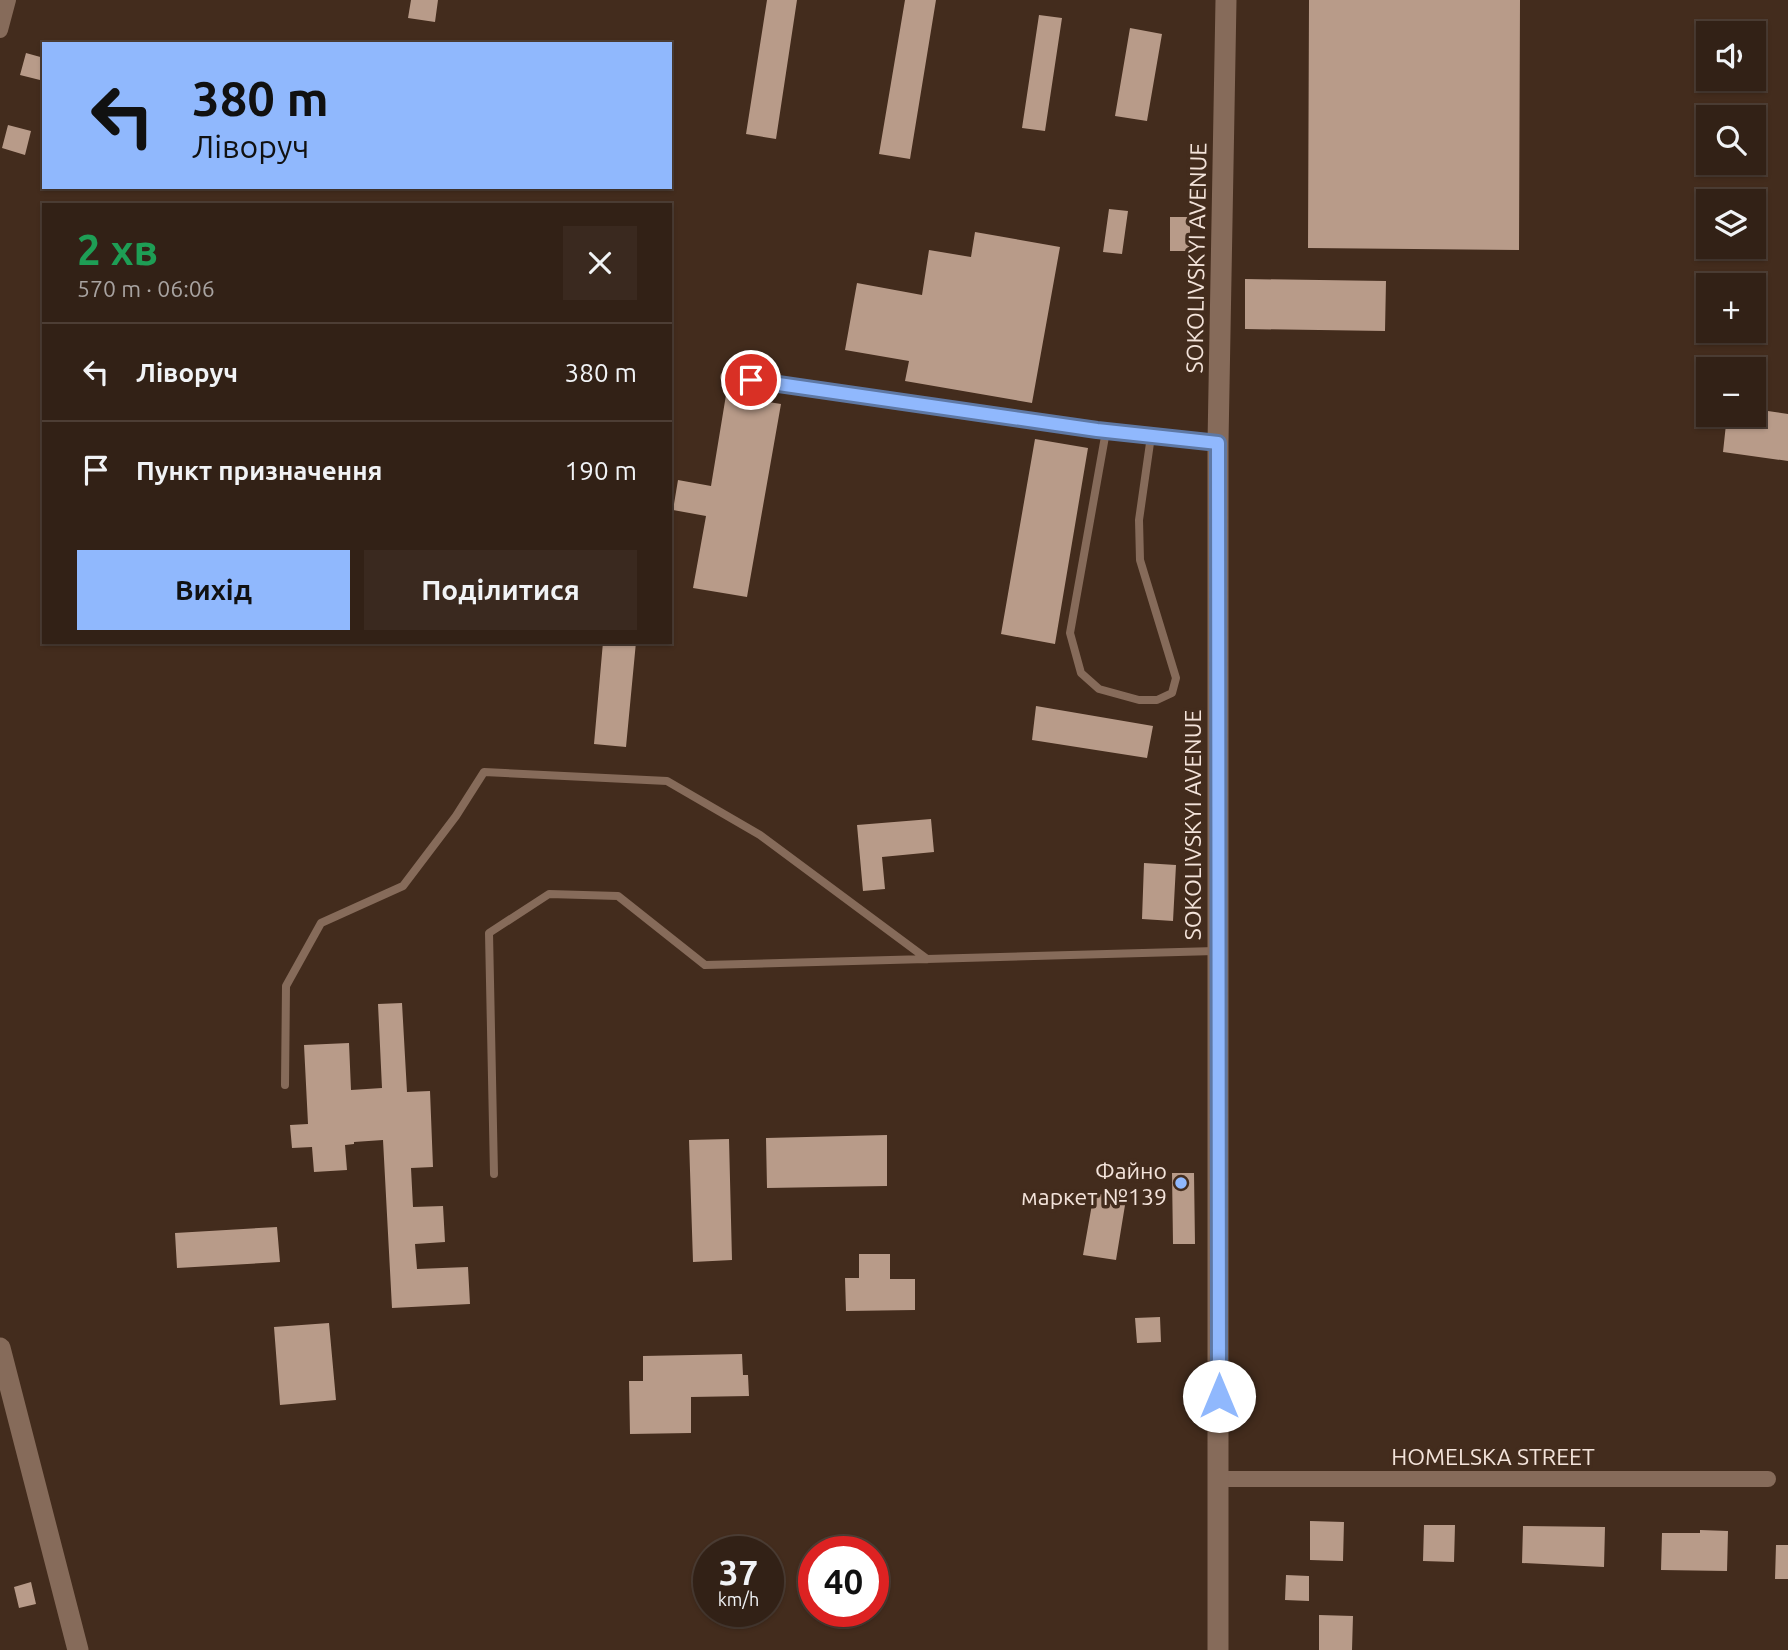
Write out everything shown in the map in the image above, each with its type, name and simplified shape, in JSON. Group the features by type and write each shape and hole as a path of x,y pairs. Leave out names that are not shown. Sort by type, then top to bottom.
{"street":[{"path":"0,30 8,0"},
{"name":"SOKOLIVSKYI AVENUE","path":"1218,1650 1218,443 1226,0"},
{"path":"0,1348 78,1650"},
{"name":"HOMELSKA STREET","path":"1219,1479 1768,1479"}],"lane":[{"path":"724,377 1106,431 1218,443"},
{"path":"1106,431 1070,633 1080,673 1099,688 1139,700 1157,700 1172,693 1176,678 1140,560 1139,520 1151,436"},
{"path":"285,1085 286,986 321,923 403,886 456,816 484,772 667,781 760,835 927,959"},
{"path":"495,1174 489,933 549,894 618,896 705,965 1218,951"}],"building":[{"path":"411,0 438,0 435,22 408,18"},
{"path":"767,0 797,0 776,139 746,134"},
{"path":"905,0 936,0 910,159 879,154"},
{"path":"1309,0 1520,0 1519,250 1308,248"},
{"path":"1039,15 1062,18 1045,131 1022,128"},
{"path":"1130,28 1162,34 1147,121 1115,116"},
{"path":"26,53 42,57 42,80 20,75"},
{"path":"8,125 31,131 25,155 2,148"},
{"path":"1109,209 1128,211 1122,254 1103,252"},
{"path":"1170,217 1190,217 1190,251 1170,251"},
{"path":"975,232 1060,247 1032,403 905,381 909,361 845,350 857,283 922,295 929,250 971,257"},
{"path":"1245,279 1386,281 1385,331 1245,329"},
{"path":"726,395 781,404 747,597 693,588 706,516 673,510 678,480 711,486"},
{"path":"1766,411 1788,414 1788,461 1723,452 1726,427 1766,427"},
{"path":"1035,439 1088,448 1055,644 1001,634"},
{"path":"603,644 636,644 626,747 594,744"},
{"path":"1036,706 1153,726 1147,758 1032,740"},
{"path":"931,819 934,852 882,857 885,889 863,891 857,825"},
{"path":"1144,863 1176,865 1173,921 1142,919"},
{"path":"402,1003 407,1092 430,1091 433,1167 411,1168 413,1207 443,1206 445,1242 415,1244 417,1269 468,1267 470,1304 392,1308 383,1140 345,1145 347,1170 314,1172 312,1147 292,1148 290,1125 308,1124 304,1045 349,1043 351,1090 382,1088 378,1004"},
{"path":"887,1135 887,1186 767,1188 766,1138"},
{"path":"729,1139 732,1260 693,1262 689,1140"},
{"path":"1172,1173 1194,1173 1195,1244 1173,1244"},
{"path":"1094,1193 1126,1199 1116,1260 1083,1255"},
{"path":"277,1227 280,1262 177,1268 175,1233"},
{"path":"859,1254 890,1254 890,1279 915,1279 915,1310 846,1311 845,1278 859,1278"},
{"path":"1160,1317 1161,1342 1137,1343 1135,1318"},
{"path":"329,1323 336,1400 280,1405 274,1327"},
{"path":"742,1354 743,1375 748,1375 749,1396 691,1397 691,1433 630,1434 629,1381 643,1381 643,1356"},
{"path":"1310,1521 1344,1522 1343,1561 1310,1560"},
{"path":"1424,1525 1455,1525 1454,1562 1423,1561"},
{"path":"1523,1526 1605,1527 1604,1567 1522,1563"},
{"path":"1700,1530 1728,1531 1727,1571 1661,1570 1662,1533 1700,1533"},
{"path":"1776,1545 1788,1545 1788,1579 1775,1579"},
{"path":"1286,1575 1309,1576 1309,1601 1285,1600"},
{"path":"31,1582 36,1604 19,1608 14,1587"},
{"path":"1319,1615 1353,1616 1352,1650 1319,1650"}],"place":[{"name":"Файно маркет №139","path":"1181,1183"}],"route":[{"path":"751,380 1097,430 1218,443 1219,1396"}]}
